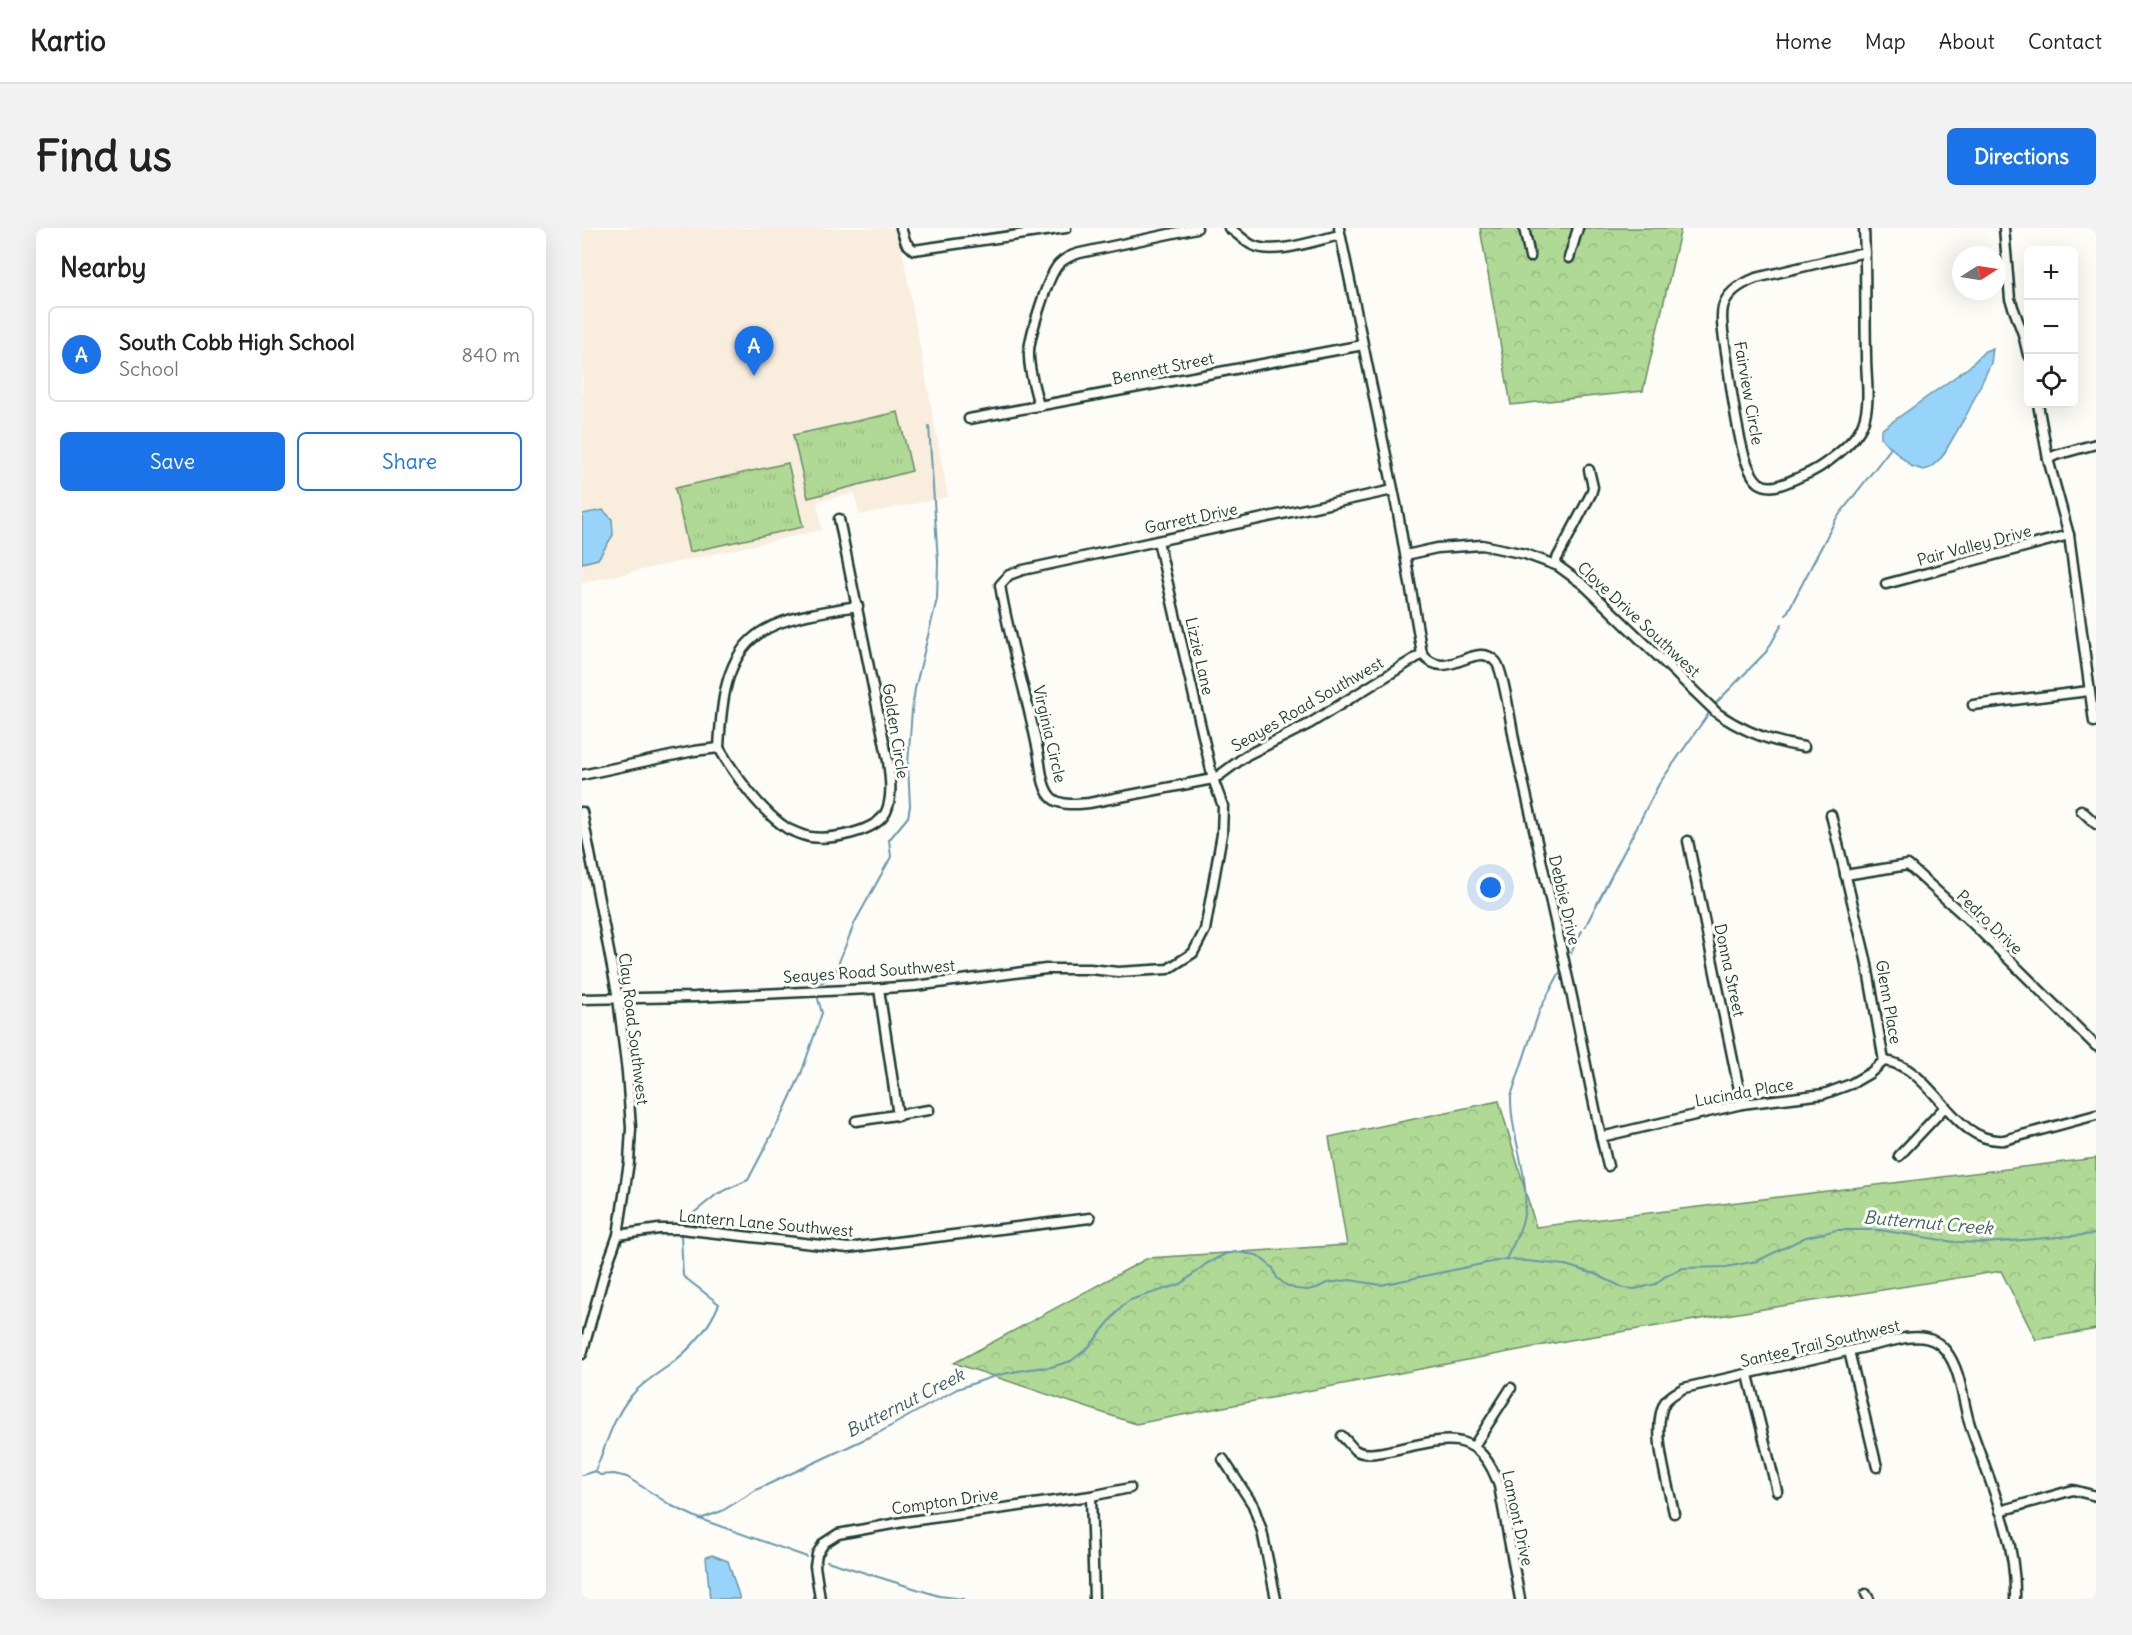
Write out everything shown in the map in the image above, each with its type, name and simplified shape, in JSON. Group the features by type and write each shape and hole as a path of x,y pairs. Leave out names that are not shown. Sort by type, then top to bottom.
{"street":[{"path":"901,228 906,243 914,250 1066,228"},
{"path":"1039,406 1031,372 1029,350 1049,280 1059,264 1071,255 1197,228"},
{"path":"1229,228 1252,245 1267,249 1282,248 1339,232 1406,555 1422,654"},
{"path":"1524,228 1530,257"},
{"path":"1569,258 1578,228"},
{"path":"1864,228 1865,252"},
{"path":"2004,228 2010,299 2028,354"},
{"name":"Fairview Circle","path":"1865,252 1868,405 1862,426 1834,456 1807,474 1780,485 1767,486 1758,482 1750,471 1744,456 1731,392 1723,329 1723,306 1740,284 1778,272 1865,252"},
{"name":"Bennett Street","path":"969,419 1363,345"},
{"path":"2039,408 2048,459 2069,535 2094,723"},
{"path":"2048,459 2096,444"},
{"path":"1554,564 1591,494 1593,487 1589,470"},
{"name":"Garrett Drive","path":"1000,585 1009,574 1023,570 1393,490"},
{"name":"Golden Circle","path":"719,748 738,778 762,805 787,828 803,836 821,837 847,834 875,825 886,812 890,798 889,769 858,606 838,519"},
{"name":"Pair Valley Drive","path":"1886,584 2069,535"},
{"name":"Lizzie Lane","path":"1158,541 1213,779"},
{"name":"Clove Drive Southwest","path":"1406,555 1459,545 1482,545 1518,552 1554,564 1584,585 1717,713 1760,737 1804,747"},
{"name":"Virginia Circle","path":"1000,585 1004,611 1033,724 1045,787 1053,799 1068,804 1089,803 1213,779"},
{"path":"582,775 694,751 719,748 725,692 739,657 752,639 770,628 791,620 858,606"},
{"name":"Seayes Road Southwest","path":"582,999 695,997 879,989 1046,969 1144,972 1168,969 1193,953 1205,930 1220,852 1223,806 1213,779 1247,754 1309,724 1422,654"},
{"name":"Debbie Drive","path":"1422,654 1430,663 1437,665 1446,665 1477,656 1490,657 1495,661 1501,674 1608,1167"},
{"path":"1973,705 2089,691"},
{"path":"2081,810 2096,824"},
{"name":"Clay Road Southwest","path":"582,812 618,998 631,1128 629,1162 618,1235 602,1281 582,1354"},
{"name":"Glenn Place","path":"1831,815 1866,959 1884,1061 1896,1062 1910,1070 1945,1107 1970,1129 1982,1138 1992,1141 2004,1140 2096,1115"},
{"name":"Donna Street","path":"1688,841 1742,1104"},
{"name":"Pedro Drive","path":"1845,875 1908,865 1970,921 2096,1046"},
{"path":"879,989 898,1116"},
{"name":"Lucinda Place","path":"1601,1137 1742,1104 1824,1094 1851,1084 1870,1073 1884,1061"},
{"path":"1899,1156 1945,1107"},
{"path":"855,1121 929,1110"},
{"name":"Lantern Lane Southwest","path":"618,1235 659,1229 681,1229 848,1248 1090,1218"},
{"name":"Santee Trail Southwest","path":"1674,1513 1663,1458 1660,1418 1666,1401 1684,1388 1915,1337 1927,1337 1945,1350 1958,1377 1970,1424 1996,1495 2012,1559 2015,1599"},
{"path":"1849,1351 1877,1467"},
{"path":"1748,1375 1778,1491"},
{"path":"1342,1436 1356,1450 1377,1454 1442,1440 1465,1442 1474,1446 1511,1388"},
{"name":"Lamont Drive","path":"1474,1446 1494,1470 1499,1486 1520,1599"},
{"path":"1223,1459 1253,1505 1262,1531 1276,1599"},
{"name":"Compton Drive","path":"820,1599 815,1566 817,1554 824,1543 838,1534 903,1522 1091,1496 1130,1488"},
{"path":"2000,1511 2073,1491 2096,1496"},
{"path":"1091,1496 1094,1599"}],"shaded area":[{"path":"582,228 898,228 948,497 859,515 855,493 817,501 822,530 582,583"}],"green space":[{"path":"1480,228 1681,228 1643,391 1511,405"},
{"path":"898,412 912,471 808,498 793,435"},
{"path":"788,463 803,527 689,552 675,488"},
{"path":"1499,1101 1536,1227 2096,1158 2096,1329 2036,1340 2001,1271 1570,1340 1136,1424 954,1363 1148,1258 1347,1245 1329,1137"}],"water":[{"path":"1993,348 1991,363 1968,412 1942,457 1930,468 1923,470 1911,466 1881,438 1881,430 1969,367 1985,351"},
{"path":"603,510 612,519 613,535 598,559 582,563 582,514"},
{"path":"712,1555 728,1561 740,1599 710,1599 706,1557"}],"waterway":[{"path":"819,985 835,972 855,922 891,857 889,840 908,817 910,806 908,764 912,710 937,599 938,561 929,426"},
{"path":"1786,615 1836,519 1891,448"},
{"path":"1716,703 1767,651 1782,624"},
{"path":"1585,927 1659,784 1709,713"},
{"path":"1571,953 1582,931"},
{"path":"1506,1259 1521,1227 1525,1207 1524,1179 1513,1124 1511,1096 1540,1009 1560,972"},
{"path":"684,1224 685,1220 717,1194 748,1180 801,1074 822,1013 818,999"},
{"name":"Butternut Creek","path":"700,1519 722,1511 756,1490 882,1431 957,1389 998,1375 1051,1367 1071,1361 1088,1348 1122,1306 1130,1300 1181,1284 1206,1264 1225,1254 1236,1252 1257,1255 1273,1268 1277,1278 1286,1285 1307,1290 1327,1283 1350,1280 1381,1285 1506,1259 1565,1265 1595,1274 1624,1288 1635,1289 1656,1284 1664,1277 1683,1268 1726,1267 1757,1261 1806,1237 1837,1230 1880,1230 1954,1242 1986,1243 2096,1234"},
{"path":"595,1471 625,1404 648,1380 691,1347 704,1331 719,1304 683,1276 681,1235"},
{"name":"Butternut Creek","path":"582,1475 595,1471 600,1475 614,1474 627,1477 672,1506 700,1519 807,1557"},
{"path":"827,1561 939,1596 963,1599"}],"place":[{"name":"South Cobb High School","path":"754,376"}]}
